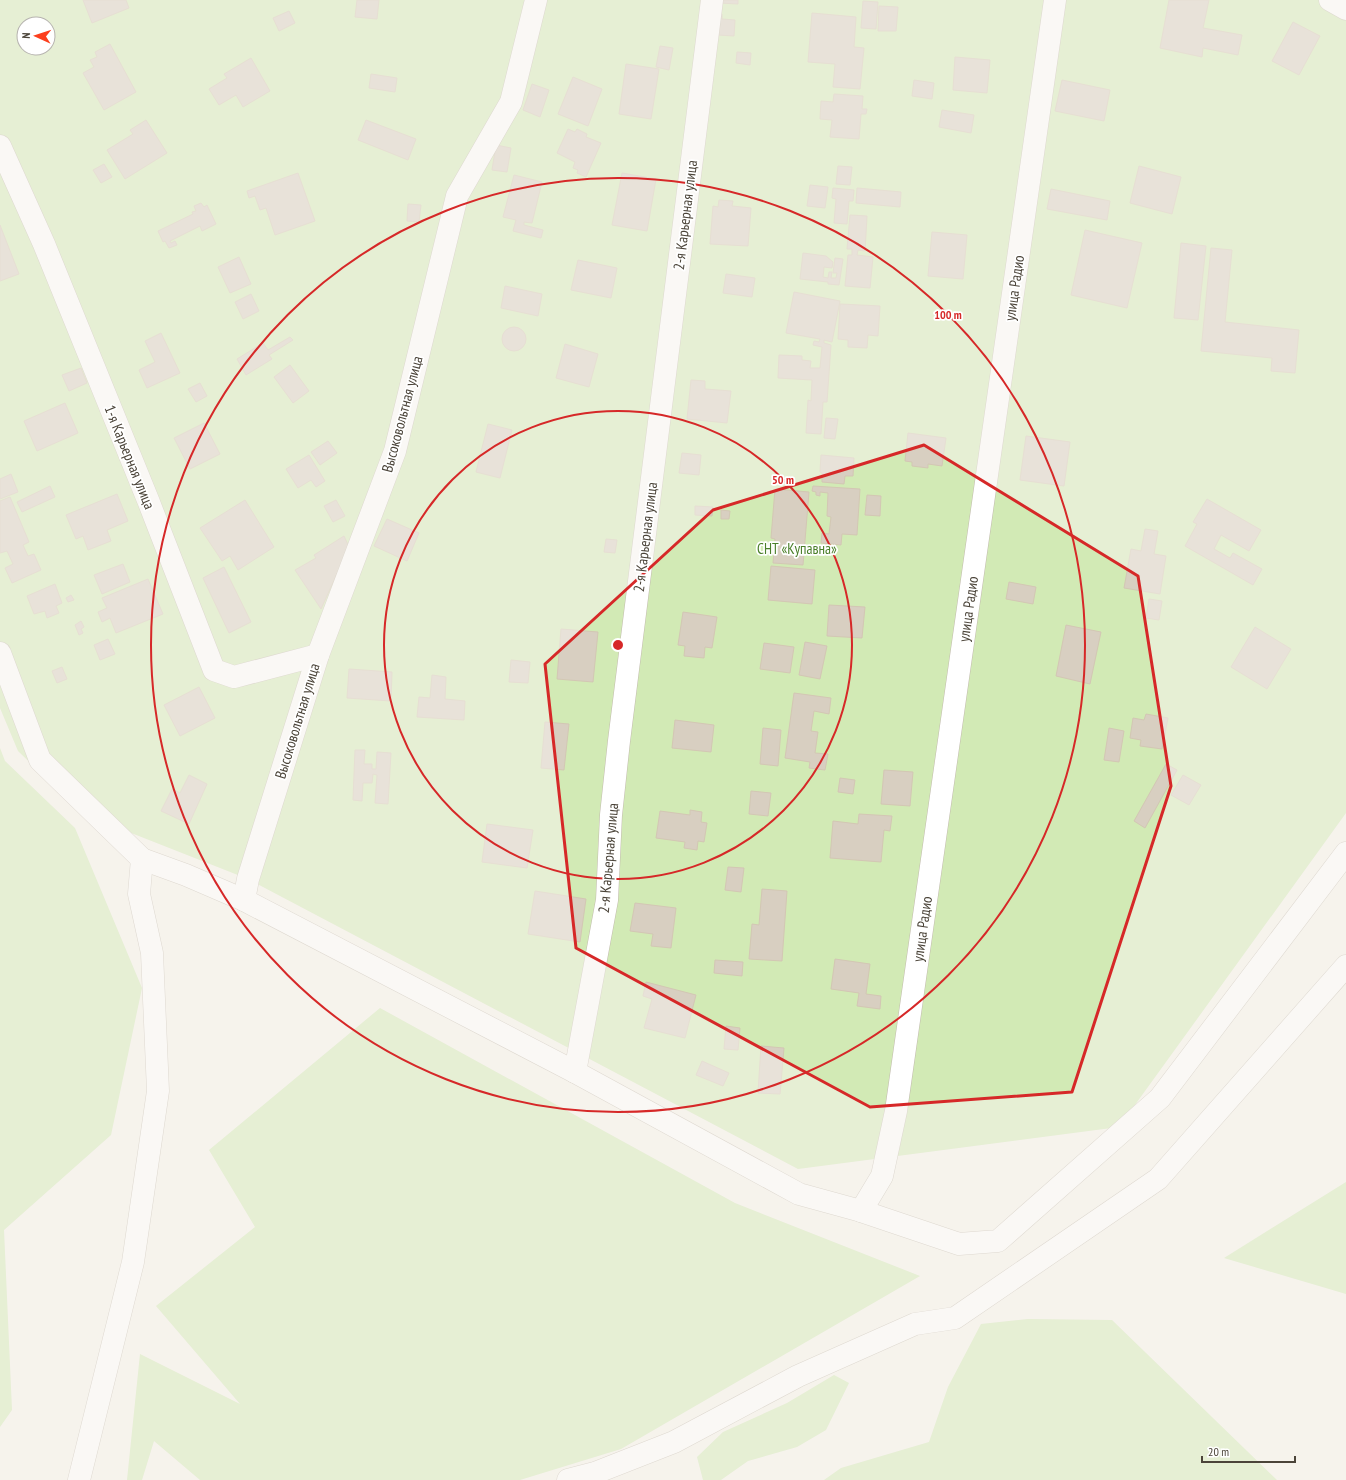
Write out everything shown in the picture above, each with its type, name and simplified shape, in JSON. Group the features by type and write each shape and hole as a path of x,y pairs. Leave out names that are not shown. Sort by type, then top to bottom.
{"street":[{"name":"Высоковольтная улица","path":"244,900 248,879 318,655 395,451 457,196 511,102 536,0"},
{"name":"2-я Карьерная улица","path":"575,1072 606,900 611,815 619,741 712,0"},
{"name":"улица Радио","path":"861,1211 882,1176 896,1111 1055,0"},
{"path":"1330,0 1346,9"},
{"name":"1-я Карьерная улица","path":"0,146 44,244 145,492 214,670 234,677 318,655"},
{"path":"0,653 40,760 142,859 186,875 244,900 575,1072 800,1194 861,1211 959,1244 998,1241 1160,1098 1346,853"},
{"path":"79,1480 133,1262 158,1091 152,953 139,894 142,859"},
{"path":"568,1480 595,1473 674,1442 798,1376 915,1324 955,1318 1158,1178 1346,966"}],"highlighted area":[{"path":"924,445 1138,576 1171,786 1072,1092 870,1107 576,948 545,664 713,510"}],"green space":[{"name":"СНТ «Купавна»","path":"0,0 1346,0 1346,813 1119,1127 798,1169 248,879 83,814 18,751 0,708"},
{"path":"0,748 5,761 75,828 142,988 111,1135 4,1230 12,1410 0,1427"},
{"path":"380,1008 735,1203 920,1276 621,1449 520,1480 200,1480 154,1441 142,1480 127,1480 140,1354 240,1404 156,1306 255,1227 209,1150"},
{"path":"1346,1182 1346,1294 1224,1258"},
{"path":"1028,1319 1112,1320 1277,1480 824,1480 841,1468 929,1442 948,1387 981,1324"},
{"path":"834,1375 849,1383 826,1430 797,1447 748,1461 721,1480 703,1480 697,1457 723,1432 787,1403"}],"building":[{"path":"83,0 126,0 129,8 92,23"},
{"path":"357,0 379,0 377,19 355,17"},
{"path":"719,0 738,0 738,4 719,3"},
{"path":"1169,0 1209,0 1203,28 1242,35 1238,55 1203,48 1202,57 1160,48"},
{"path":"863,1 878,2 876,29 861,28"},
{"path":"879,6 898,7 896,31 878,31"},
{"path":"289,11 295,23 279,31 273,18"},
{"path":"718,13 722,14 722,19 735,20 734,36 718,35"},
{"path":"812,13 856,17 854,47 864,48 860,89 833,87 835,64 808,62"},
{"path":"1293,22 1320,36 1299,75 1272,61"},
{"path":"110,44 136,92 104,110 83,73 94,67 90,60 97,57 95,52"},
{"path":"660,46 673,48 669,70 656,67"},
{"path":"737,52 751,53 750,65 736,63"},
{"path":"955,57 990,60 987,93 953,90"},
{"path":"251,58 270,91 243,107 236,95 219,105 209,89 227,78 224,74"},
{"path":"626,64 659,69 651,119 619,114"},
{"path":"371,74 397,78 395,92 369,88"},
{"path":"573,77 602,89 588,126 558,114"},
{"path":"914,80 934,83 932,99 912,96"},
{"path":"1062,80 1110,90 1104,121 1055,111"},
{"path":"532,84 549,90 540,117 523,110"},
{"path":"834,94 863,96 862,109 867,109 866,114 861,114 859,139 830,137 832,120 820,119 821,101 833,102"},
{"path":"942,110 974,115 971,133 939,127"},
{"path":"146,120 167,153 125,179 107,150 133,134 130,130"},
{"path":"366,120 416,139 408,160 358,140"},
{"path":"568,129 575,132 577,129 587,134 586,137 601,143 586,177 577,173 578,170 573,168 575,162 557,153"},
{"path":"496,145 511,148 507,172 492,170"},
{"path":"104,164 112,177 101,183 93,170"},
{"path":"838,166 852,167 850,185 836,184"},
{"path":"1139,166 1181,177 1172,214 1130,203"},
{"path":"298,173 315,221 275,235 266,208 260,210 255,196 249,198 247,191"},
{"path":"622,173 656,179 647,231 612,225"},
{"path":"514,175 542,182 532,223 524,222 524,225 543,230 541,238 513,231 516,220 503,217"},
{"path":"810,185 828,187 825,208 807,206"},
{"path":"833,188 854,190 853,201 849,201 847,224 834,223 836,199 832,198"},
{"path":"857,188 901,192 900,207 856,203"},
{"path":"1051,189 1110,201 1107,220 1047,209"},
{"path":"719,200 733,201 732,206 751,208 748,246 710,244 713,206 718,207"},
{"path":"201,203 204,207 207,205 216,224 202,231 200,226 170,241 171,243 175,241 177,245 169,248 165,241 163,242 158,231 193,214 192,212 196,211 194,206"},
{"path":"408,204 421,205 419,222 407,221"},
{"path":"850,215 867,216 865,251 858,250 857,255 873,257 870,288 845,286 848,255 852,255 852,249 847,249"},
{"path":"0,225 19,274 0,281"},
{"path":"1085,230 1142,243 1127,308 1071,295"},
{"path":"932,232 967,235 963,279 928,276"},
{"path":"1181,243 1206,246 1198,320 1174,318"},
{"path":"1211,248 1232,250 1225,322 1299,330 1295,373 1271,371 1272,358 1201,351"},
{"path":"803,253 826,256 833,262 832,268 824,267 823,277 828,278 829,272 832,272 831,278 836,278 837,273 833,273 835,258 843,259 839,285 828,284 828,282 800,279"},
{"path":"239,257 251,284 230,293 218,267"},
{"path":"578,260 617,268 611,298 571,290"},
{"path":"726,274 755,278 752,297 723,293"},
{"path":"505,286 542,294 538,316 501,308"},
{"path":"794,292 840,301 832,342 824,340 824,343 831,345 827,402 823,402 821,434 806,433 808,400 811,401 812,380 778,378 779,355 802,356 802,360 811,361 810,368 820,368 822,347 813,345 814,341 819,342 820,339 786,333"},
{"path":"251,294 259,311 243,319 235,302"},
{"path":"840,304 880,306 878,336 868,335 867,348 848,347 848,340 838,339"},
{"path":"514,327 519,328 525,334 525,344 519,350 514,351 509,350 503,344 502,339 503,334 509,328"},
{"path":"161,333 180,373 147,388 139,370 155,362 145,341"},
{"path":"290,337 293,340 269,355 272,359 246,375 237,359 263,343 268,350"},
{"path":"565,344 598,354 589,387 556,378"},
{"path":"290,365 309,391 293,403 274,377"},
{"path":"81,368 87,383 69,391 62,375"},
{"path":"691,380 705,381 705,389 731,391 727,423 687,419"},
{"path":"200,383 207,396 196,402 188,389"},
{"path":"65,403 78,433 37,451 24,421"},
{"path":"826,418 838,419 835,439 824,438"},
{"path":"204,423 220,454 190,469 174,438"},
{"path":"488,424 512,430 500,478 476,472"},
{"path":"908,433 946,438 942,466 928,464 928,468 912,466 912,462 905,461"},
{"path":"1026,436 1070,442 1064,486 1020,480"},
{"path":"328,441 337,453 320,465 311,452"},
{"path":"682,453 701,455 699,475 679,473"},
{"path":"309,455 325,481 316,487 311,480 298,488 286,469"},
{"path":"821,455 854,458 853,476 845,476 844,484 822,482 822,473 820,472"},
{"path":"11,474 18,492 0,499 0,479"},
{"path":"50,486 55,497 22,512 17,502"},
{"path":"813,486 860,489 857,535 842,534 841,545 821,543 822,533 829,534 831,517 827,516 828,493 820,492 820,496 816,495 816,492 812,491"},
{"path":"775,489 809,492 803,565 773,563 775,539 771,538"},
{"path":"117,494 128,521 107,530 111,541 88,550 83,536 76,539 66,515"},
{"path":"867,495 881,496 880,516 865,515"},
{"path":"10,497 29,542 23,545 28,556 34,554 41,570 12,583 5,568 13,564 7,551 0,553 0,501"},
{"path":"1207,499 1261,530 1249,551 1221,535 1214,549 1230,558 1233,553 1262,569 1253,585 1185,546 1197,524 1193,522"},
{"path":"245,500 274,547 238,570 230,556 222,561 200,528"},
{"path":"336,500 345,516 333,522 324,506"},
{"path":"695,506 713,507 712,516 695,515"},
{"path":"721,510 730,511 729,519 721,519"},
{"path":"387,519 419,533 407,561 374,546"},
{"path":"1145,529 1158,531 1154,554 1166,556 1160,594 1124,588 1131,549 1141,551"},
{"path":"344,536 349,547 321,609 295,570 316,558 314,555"},
{"path":"606,539 617,540 615,553 604,552"},
{"path":"123,564 130,582 102,594 94,575"},
{"path":"771,566 815,570 812,604 768,600"},
{"path":"224,567 251,622 229,633 203,578"},
{"path":"148,579 163,614 116,633 110,618 102,622 98,612 107,608 102,598"},
{"path":"1009,582 1036,587 1033,604 1006,599"},
{"path":"55,584 62,603 56,606 59,613 47,618 45,611 34,614 27,596"},
{"path":"71,595 74,600 68,602 66,598"},
{"path":"1149,599 1162,601 1159,620 1146,618"},
{"path":"829,605 865,607 862,638 827,636"},
{"path":"683,612 717,617 712,648 705,647 704,658 684,656 685,646 678,645"},
{"path":"81,621 84,627 81,629 83,633 79,635 75,625"},
{"path":"1066,625 1101,632 1090,684 1056,676"},
{"path":"1255,627 1291,649 1267,689 1231,667"},
{"path":"561,629 598,632 593,682 557,679"},
{"path":"108,639 115,654 100,660 94,645"},
{"path":"805,642 827,646 820,679 799,675"},
{"path":"764,643 794,647 790,673 760,669"},
{"path":"511,660 530,662 528,683 509,682"},
{"path":"62,667 67,679 57,683 52,671"},
{"path":"349,669 392,672 391,701 347,698"},
{"path":"432,675 446,677 445,699 465,701 464,720 417,717 419,697 430,698"},
{"path":"199,687 215,718 180,736 164,705"},
{"path":"794,693 831,698 829,714 814,711 811,731 818,732 815,753 828,754 825,770 809,768 810,762 785,758"},
{"path":"1146,714 1168,718 1162,749 1140,746 1141,740 1130,738 1133,718 1144,720"},
{"path":"675,720 714,725 711,752 672,748"},
{"path":"545,722 569,724 564,770 541,768"},
{"path":"763,728 781,730 778,766 760,764"},
{"path":"1109,728 1124,731 1119,762 1104,760"},
{"path":"355,750 365,750 364,764 372,764 372,769 376,769 377,752 391,753 388,804 375,803 377,775 373,774 372,783 363,783 362,801 353,800"},
{"path":"1166,764 1177,770 1145,828 1134,821"},
{"path":"884,770 913,772 910,806 881,804"},
{"path":"189,775 207,784 189,824 161,811 172,789 180,793"},
{"path":"1183,775 1201,785 1189,805 1171,795"},
{"path":"840,778 855,780 853,794 838,792"},
{"path":"751,791 771,793 768,816 749,814"},
{"path":"690,810 702,812 701,822 707,823 704,842 698,841 697,850 684,848 685,842 656,838 660,811 690,815"},
{"path":"859,814 892,816 890,831 884,830 881,862 830,858 833,821 858,824"},
{"path":"487,824 533,830 527,868 482,862"},
{"path":"728,867 744,868 741,892 725,890"},
{"path":"762,889 787,891 782,961 749,959 752,924 759,925"},
{"path":"535,891 586,899 580,942 528,934"},
{"path":"635,903 676,908 671,948 651,946 653,934 630,931"},
{"path":"835,959 870,964 866,994 881,996 880,1009 857,1006 859,993 831,989"},
{"path":"715,960 743,962 742,976 714,973"},
{"path":"646,982 696,995 685,1038 644,1028 652,999 643,996"},
{"path":"726,1026 740,1028 738,1050 724,1049"},
{"path":"761,1046 784,1048 780,1094 758,1093"},
{"path":"702,1061 729,1073 723,1086 696,1075"}]}
